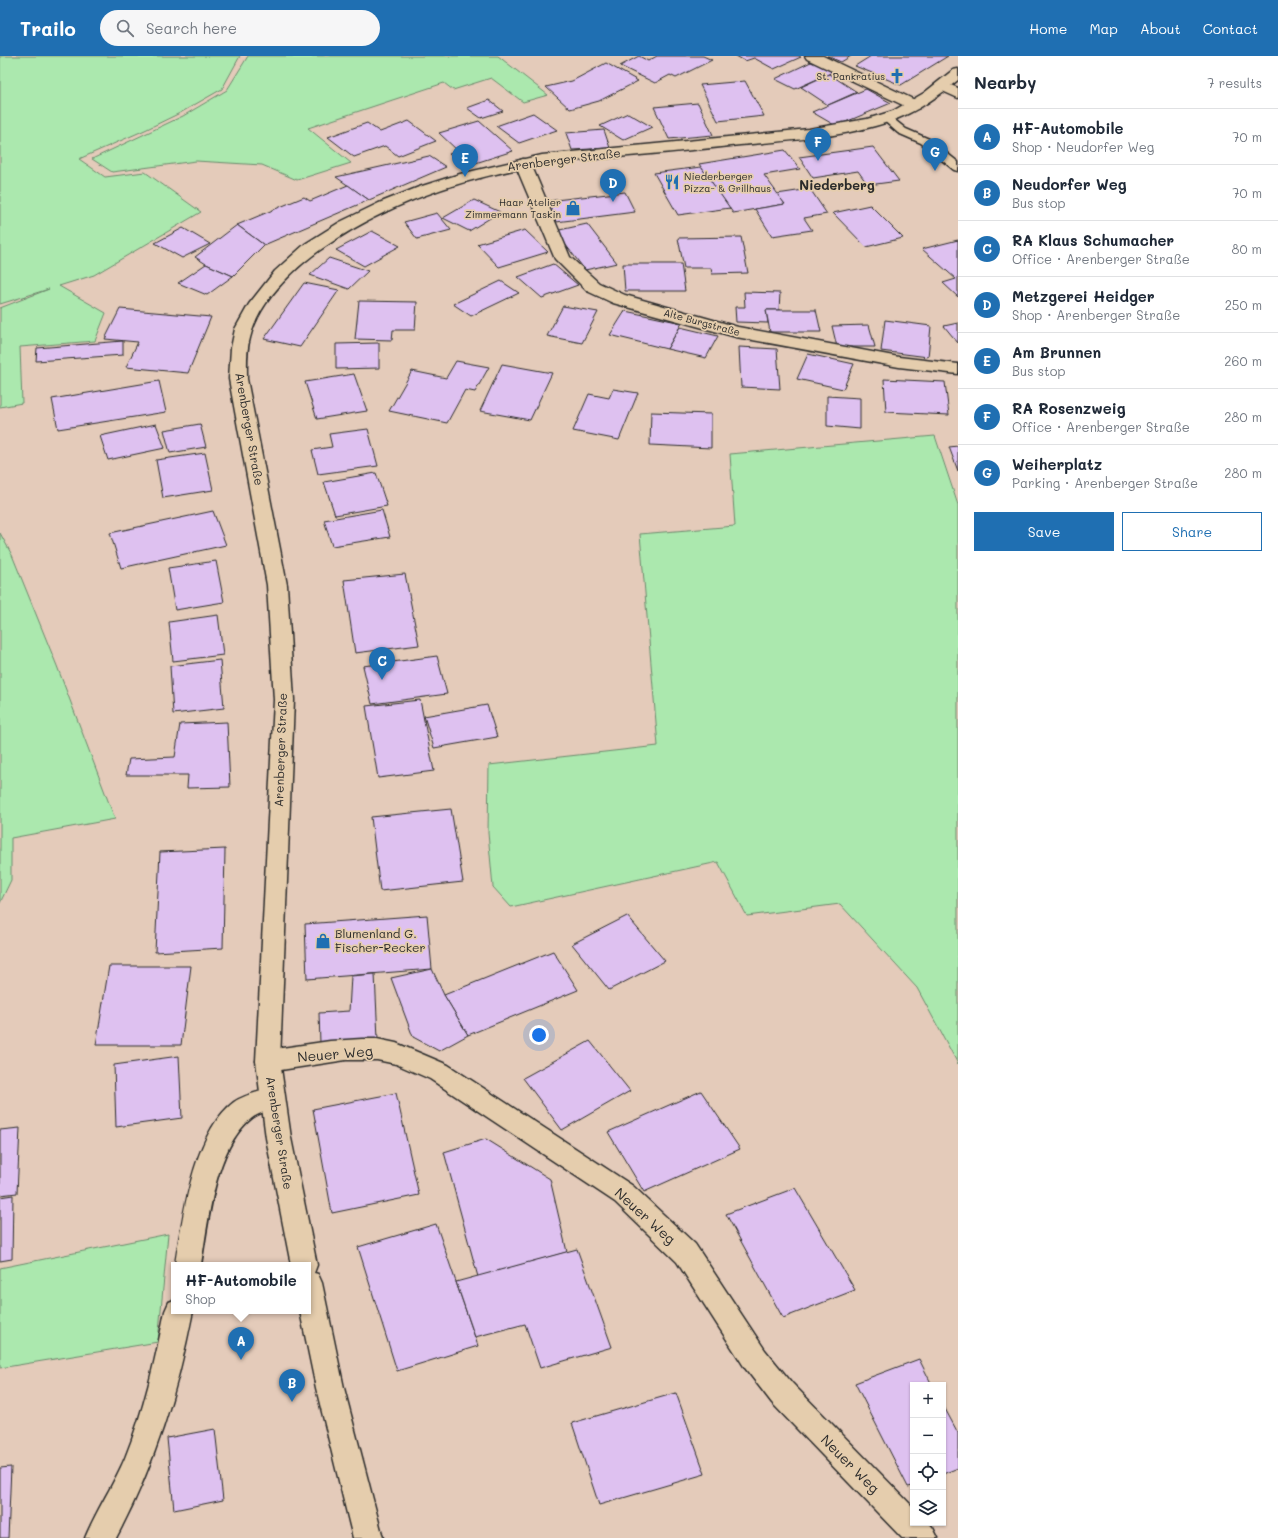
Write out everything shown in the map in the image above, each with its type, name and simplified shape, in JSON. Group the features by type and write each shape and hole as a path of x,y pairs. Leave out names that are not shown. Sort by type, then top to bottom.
{"main road":[{"path":"812,56 914,105"},
{"name":"Arenberger Straße","path":"303,1262 278,1142 271,1099 268,1061 284,700 278,585 238,379 238,359 242,336 251,315 265,292 299,256 321,240 372,212 427,190 465,177 523,164 809,134 870,124 886,119 914,105 951,90 958,73"},
{"name":"Alte Burgstraße","path":"523,164 563,260 593,287 618,299 736,332 899,362 958,369"},
{"name":"Neuer Weg","path":"268,1061 346,1050 372,1049 391,1052 410,1059 439,1072 624,1194 686,1253 755,1359 782,1393 923,1538"},
{"path":"189,1262 201,1194 211,1157 220,1137 241,1111 255,1103 271,1099"},
{"path":"311,1297 330,1388 368,1538"},
{"path":"100,1538 128,1486 148,1434 163,1385 178,1314"}],"lane":[{"path":"886,119 902,131 925,141 958,168"}],"green space":[{"path":"0,56 240,56 222,89 180,113 79,159 105,177 145,172 201,212 94,275 59,286 106,313 95,341 20,347 22,403 0,407 0,308 49,289 0,304"},
{"path":"248,56 498,56 548,95 523,102 491,78 453,90 444,83 308,128 351,163 297,180 262,165 196,161 112,172 92,159 183,116 227,90"},
{"path":"935,436 958,505 958,1064 917,988 840,904 747,916 718,862 511,907 493,887 488,833 489,765 658,746 640,534 735,526 730,454"},
{"path":"0,533 12,555 57,666 115,819 11,838 11,880 0,903"},
{"path":"168,1234 158,1342 0,1368 0,1268"}],"building":[{"path":"639,56 648,61 657,56 703,56 712,60 676,78 670,75 655,83 620,66"},
{"path":"736,56 801,57 774,69 754,58 745,61"},
{"path":"827,56 851,56 841,62"},
{"name":"St. Pankratius","path":"871,56 948,56 901,85 855,66"},
{"path":"813,61 833,72 795,89 775,79"},
{"path":"606,63 638,81 599,101 570,109 546,87 572,81"},
{"path":"829,74 857,92 828,105 801,87"},
{"path":"745,81 764,116 718,121 700,85"},
{"path":"866,89 891,103 836,126 812,112"},
{"path":"489,100 503,111 481,118 467,108"},
{"path":"698,103 713,135 669,139 654,107"},
{"path":"533,113 557,130 519,143 496,126"},
{"path":"628,113 652,127 623,140 600,126"},
{"path":"409,121 436,141 398,156 385,146 354,157 328,137 367,123 380,132"},
{"path":"479,121 513,151 463,167 449,154 458,151 439,133"},
{"path":"604,130 610,148 572,150 566,133"},
{"path":"873,147 899,181 868,185 858,171 813,178 799,157"},
{"path":"785,150 800,169 764,175 785,204 733,213 699,164"},
{"path":"429,156 446,167 369,200 336,177"},
{"path":"701,167 730,208 678,215 654,173"},
{"path":"348,185 369,200 264,245 237,225 304,197 310,201"},
{"path":"810,189 827,214 804,218 812,230 772,236 755,209 785,204 777,194"},
{"path":"625,192 635,212 556,222 547,201"},
{"path":"474,200 500,212 469,231 443,218"},
{"path":"870,205 903,238 866,247 833,213"},
{"path":"437,213 451,230 417,239 404,222"},
{"path":"587,224 617,263 585,270 555,231"},
{"path":"237,225 264,245 233,276 206,264 195,257"},
{"path":"183,228 210,244 182,258 155,243"},
{"path":"525,230 548,252 499,267 477,244"},
{"path":"372,231 400,246 364,266 336,250"},
{"path":"741,237 748,273 712,274 711,268 684,268 678,238"},
{"path":"958,240 958,297 943,283 956,279 922,249"},
{"path":"329,258 368,271 349,289 310,275"},
{"path":"206,264 233,276 207,295 178,283"},
{"path":"553,264 578,285 542,298 518,277"},
{"path":"623,264 681,264 685,291 625,291"},
{"path":"501,281 519,293 471,316 453,304"},
{"path":"304,283 339,290 300,347 264,339"},
{"path":"744,292 780,293 779,310 766,310 768,323 736,322 735,307 745,307"},
{"path":"359,301 417,302 415,330 393,330 392,340 355,339"},
{"path":"563,306 598,312 582,343 547,336"},
{"path":"120,309 211,317 188,373 126,367 138,342 105,339"},
{"path":"766,310 816,310 821,332 770,332"},
{"path":"625,311 682,323 667,349 610,335"},
{"path":"885,320 931,326 928,357 881,351"},
{"path":"958,323 958,343 944,326"},
{"path":"869,325 875,347 837,347 832,326"},
{"path":"680,327 718,336 706,358 667,349"},
{"path":"123,341 123,355 36,361 37,348"},
{"path":"379,343 379,368 336,369 336,344"},
{"path":"739,347 777,349 780,389 741,387"},
{"path":"808,354 854,364 843,389 797,379"},
{"path":"456,361 489,367 475,392 465,390 447,423 389,411 412,371 446,378"},
{"path":"502,364 552,373 530,420 480,411"},
{"path":"354,374 367,411 317,419 305,382"},
{"path":"884,379 945,382 949,415 886,412"},
{"path":"159,381 166,412 58,429 52,399"},
{"path":"613,389 638,393 619,440 573,431 589,394 609,398"},
{"path":"827,396 860,398 860,429 827,426"},
{"path":"651,412 711,414 711,448 650,445"},
{"path":"156,424 165,448 108,460 100,436"},
{"path":"200,424 206,447 170,453 164,430"},
{"path":"368,429 378,466 318,474 312,450 332,447 329,434"},
{"path":"958,446 958,471 949,447"},
{"path":"205,453 213,490 163,498 156,460"},
{"path":"376,473 387,506 335,515 324,482"},
{"path":"382,510 390,537 332,546 324,520"},
{"path":"213,511 226,545 121,568 110,533"},
{"path":"216,561 224,602 175,610 168,568"},
{"path":"405,574 419,645 355,653 344,580"},
{"path":"218,615 223,655 173,661 169,622"},
{"path":"437,656 447,694 372,704 363,666"},
{"path":"220,660 224,708 173,714 170,666"},
{"path":"420,700 434,771 378,778 366,706"},
{"path":"487,705 497,737 434,748 424,716"},
{"path":"227,722 230,787 187,788 188,775 126,775 129,759 175,757 180,724"},
{"path":"451,809 463,882 380,891 371,817"},
{"path":"225,849 223,948 155,952 160,852"},
{"path":"427,915 432,969 307,979 305,924"},
{"path":"627,916 665,961 609,990 572,944"},
{"path":"553,951 578,990 468,1035 444,995"},
{"path":"109,966 191,966 181,1045 96,1045"},
{"path":"432,969 444,995 468,1035 439,1051 413,1037 391,978"},
{"path":"375,974 378,1039 320,1043 319,1013 349,1011 351,976"},
{"path":"590,1041 630,1091 562,1130 523,1078"},
{"path":"179,1056 182,1118 116,1127 114,1065"},
{"path":"701,1091 740,1149 644,1192 608,1132"},
{"path":"396,1093 419,1195 332,1213 313,1109"},
{"path":"20,1128 17,1193 0,1195 0,1130"},
{"path":"486,1139 550,1179 567,1252 478,1277 444,1152"},
{"path":"795,1188 855,1290 783,1318 726,1214"},
{"path":"13,1195 12,1259 0,1261 0,1197"},
{"path":"436,1224 478,1346 397,1371 358,1247"},
{"path":"577,1249 612,1347 540,1368 525,1324 475,1337 456,1282"},
{"path":"919,1359 930,1382 910,1382 910,1487 908,1487 855,1383"},
{"path":"676,1393 705,1474 599,1505 572,1423"},
{"path":"946,1411 958,1433 958,1468 946,1473"},
{"path":"215,1429 223,1500 174,1510 167,1438"},
{"path":"11,1467 8,1538 0,1538 0,1468"}],"place":[{"name":"St. Pankratius","path":"897,76"},
{"name":"RA Rosenzweig","path":"818,161"},
{"name":"Weiherplatz","path":"935,171"},
{"name":"Am Brunnen","path":"465,177"},
{"name":"Niederberger Pizza- & Grillhaus","path":"672,182"},
{"name":"Metzgerei Heidger","path":"613,202"},
{"name":"Haar Atelier Zimmermann Taskin","path":"573,208"},
{"name":"RA Klaus Schumacher","path":"382,680"},
{"name":"Blumenland G. Fischer-Recker","path":"323,941"},
{"name":"HF-Automobile","path":"241,1360"},
{"name":"Neudorfer Weg","path":"292,1402"}],"district":[{"name":"Niederberg","path":"837,185"}]}
